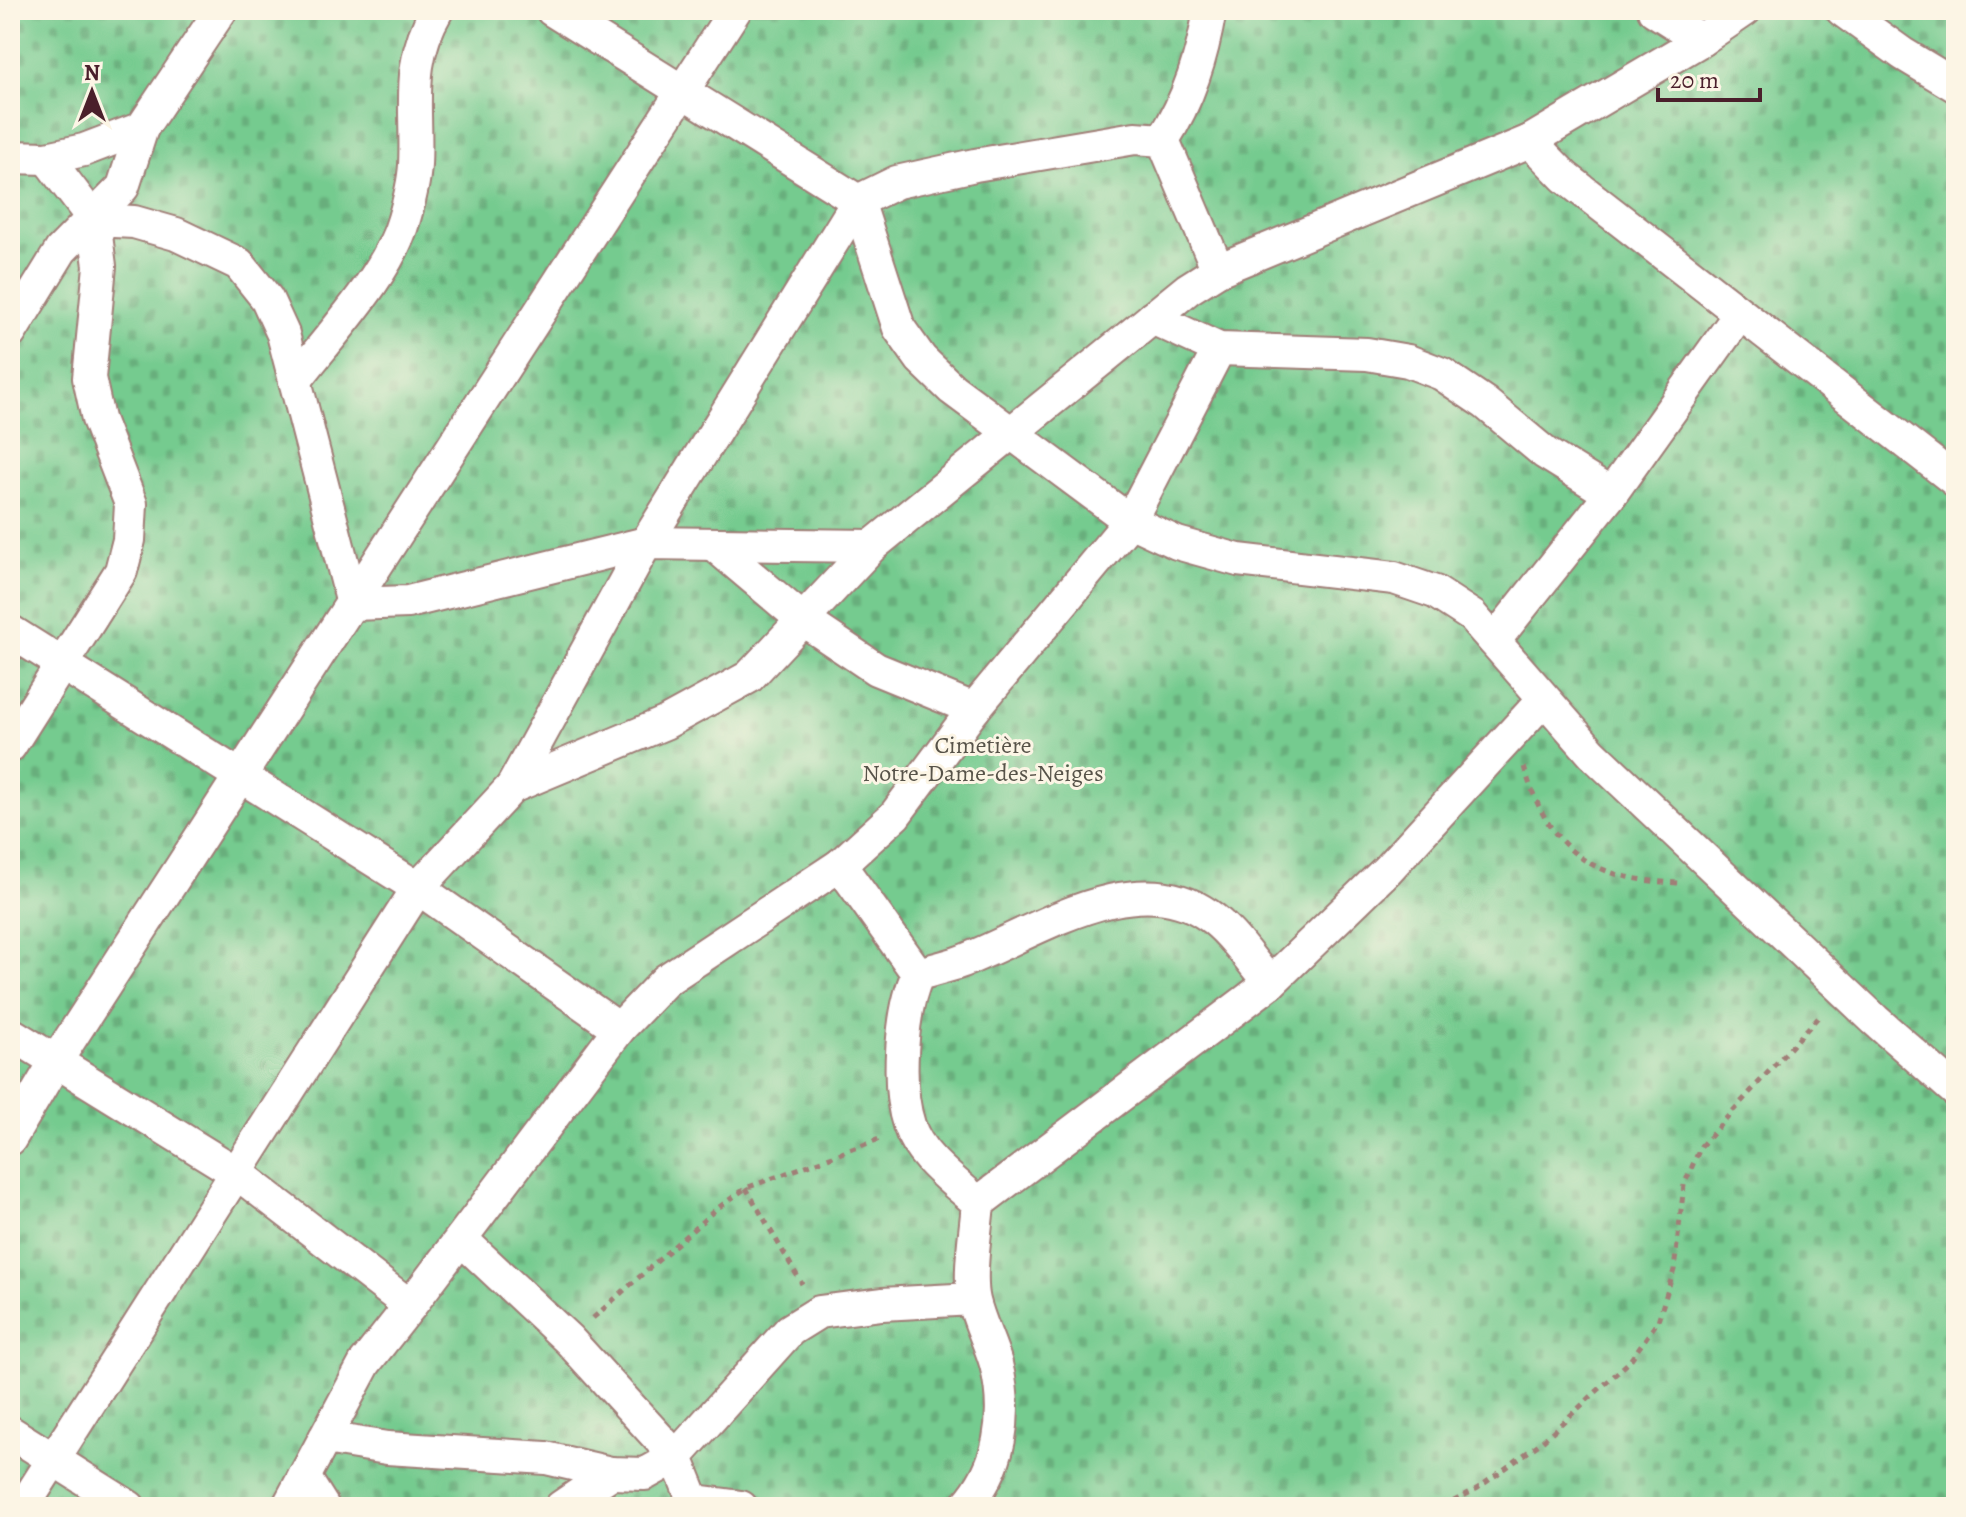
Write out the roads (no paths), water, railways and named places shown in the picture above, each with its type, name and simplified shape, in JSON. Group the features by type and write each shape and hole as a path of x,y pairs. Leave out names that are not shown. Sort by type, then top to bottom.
{"lane":[{"path":"10,333 61,250 94,220 123,187 142,128 221,10"},
{"path":"295,381 380,268 403,222 415,166 412,87 421,45 437,10"},
{"path":"552,10 858,201 899,328 921,359 952,389 1011,435 1130,521 1177,543 1238,560 1394,578 1435,592 1472,616 1592,753 1843,990 1956,1091"},
{"path":"10,1139 56,1061 243,776 735,10"},
{"path":"1163,140 1182,110 1203,48 1210,10"},
{"path":"1654,10 1701,40"},
{"path":"512,787 665,723 749,677 872,546 1188,289 1218,270 1530,141 1701,40 1745,10"},
{"path":"1842,10 1903,54 1956,86"},
{"path":"10,157 47,158 84,150 142,128"},
{"path":"23,1507 418,888 512,787 646,543 858,201 897,182 975,165 1135,138 1163,140"},
{"path":"1163,140 1218,270"},
{"path":"1530,141 1565,177 1956,481"},
{"path":"10,746 121,571 129,540 131,504 98,419 89,378 100,266 94,220 47,158"},
{"path":"94,220 134,222 176,234 239,264 267,299 283,334 353,604"},
{"path":"10,280 43,276"},
{"path":"1494,641 1611,494 1739,315"},
{"path":"1152,318 1219,349 1367,354 1408,361 1442,374 1485,403 1545,453 1611,494"},
{"path":"288,1507 365,1363 619,1029 666,980 840,865 895,815 974,709 1130,521 1219,349"},
{"path":"353,604 408,602 646,543 872,546"},
{"path":"713,544 803,620 876,669 974,709"},
{"path":"10,631 418,888 619,1029"},
{"path":"978,1203 1270,983 1387,870 1544,699"},
{"path":"840,865 918,974"},
{"path":"978,1203 931,1160 909,1127 903,1087 904,1028 909,993 918,974 958,963 1101,901 1142,898 1184,901 1210,916 1270,983"},
{"path":"10,1033 237,1173 410,1306"},
{"path":"965,1507 980,1491 994,1465 1002,1409 996,1367 973,1299 978,1203"},
{"path":"461,1239 569,1340 676,1457 696,1504 741,1507"},
{"path":"325,1438 387,1448 546,1458 611,1473 645,1474 676,1457 790,1330 819,1312 882,1304 973,1299"},
{"path":"10,1432 129,1507"},
{"path":"561,1507 611,1473"},
{"path":"304,1477 323,1507"}],"park label":[{"name":"Cimetière Notre-Dame-des-Neiges","path":"983,759"}]}
